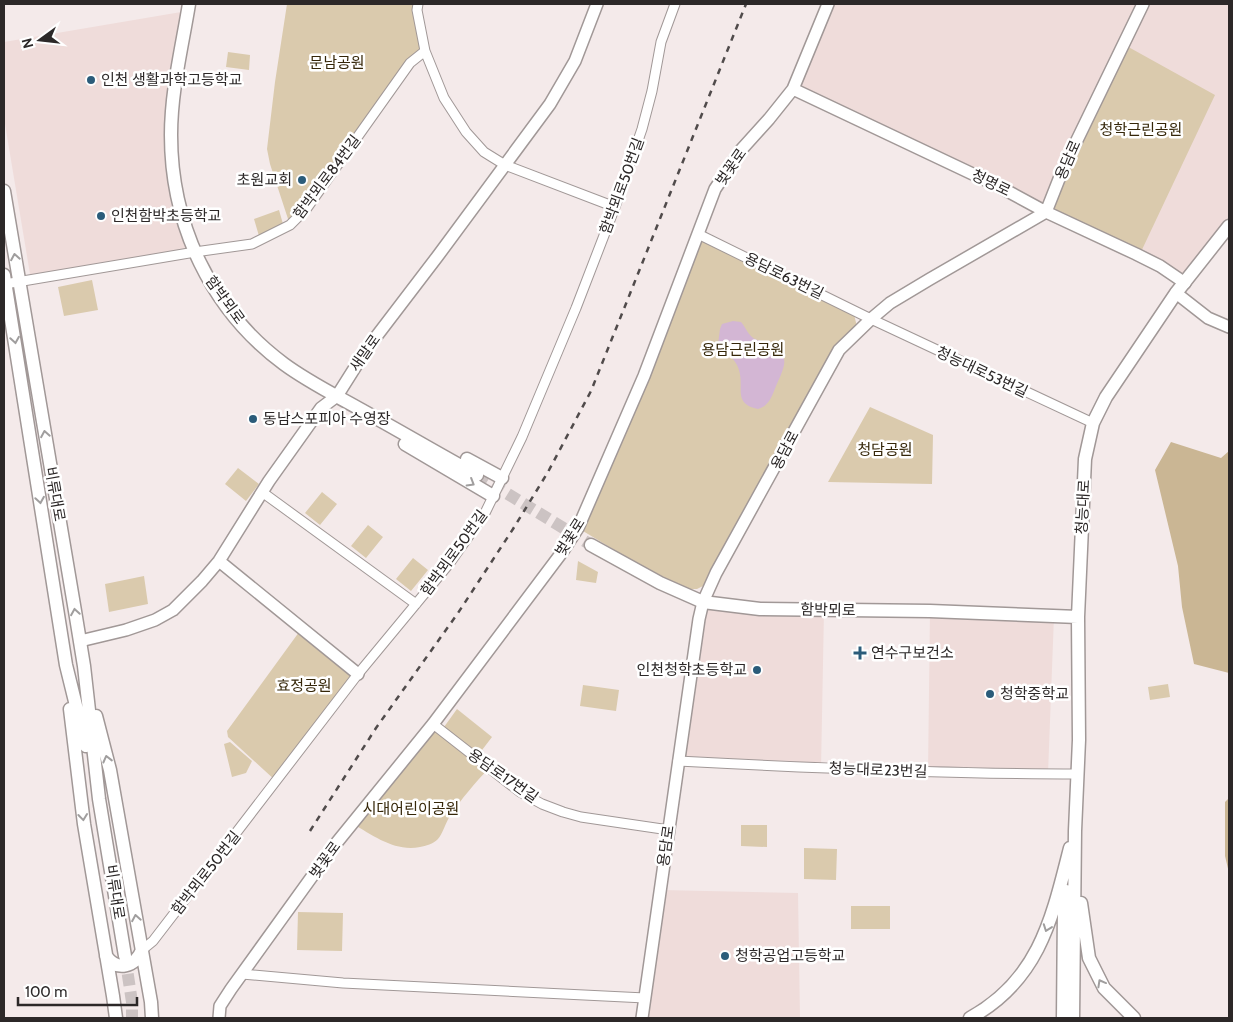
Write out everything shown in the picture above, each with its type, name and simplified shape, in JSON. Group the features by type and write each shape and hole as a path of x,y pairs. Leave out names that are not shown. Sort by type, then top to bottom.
{"main road":[{"name":"함박뫼로","path":"188,4 175,90 171,134 173,172 186,230 213,289 235,318 284,364 477,475"},
{"name":"비류대로","path":"4,190 84,666 99,799 126,956"},
{"name":"청능대로","path":"1075,831 1078,774 1078,617 1085,459 1093,423 1106,397 1176,294 1229,226"},
{"name":"비류대로","path":"5,279 66,665 99,799"},
{"path":"337,396 356,398 502,478"},
{"path":"337,396 349,410 493,496"},
{"name":"함박뫼로","path":"592,545 660,583 703,602 760,609 930,611 1078,617"},
{"path":"66,665 84,824 116,1018"},
{"path":"84,666 110,770 151,1002 152,1018"},
{"path":"970,1018 983,1011 1019,980 1041,944 1057,900 1075,831"},
{"path":"1063,1018 1064,908 1075,831"},
{"path":"1073,1018 1075,831"},
{"path":"1075,831 1077,874 1089,958 1104,988 1134,1018"},
{"path":"106,956 118,966 126,966 139,957 142,950"}],"street":[{"path":"418,4 417,10 425,52 444,98 466,132 484,152 505,165 615,207"},
{"name":"새말로","path":"80,641 126,630 155,620 173,610 219,561 262,492 321,408 337,396 366,350 550,104 575,61 597,4"},
{"name":"함박뫼로50번길","path":"142,950 153,941 358,674 449,564 485,512 522,437 576,308 615,207 642,129 652,91 661,42 675,4"},
{"name":"벚꽃로","path":"219,1018 220,1006 334,846 433,724 563,551 578,528 644,376 715,189 741,150 769,120 793,89 828,4"},
{"name":"용담로","path":"642,1018 699,618 703,602 716,573 839,350 870,319 890,303 1046,212 1064,169 1143,4"},
{"name":"함박뫼로84번길","path":"5,279 19,282 252,244 290,225 307,208 410,63 425,52"},
{"name":"청명로","path":"793,89 998,186 1046,212 1160,266 1185,282"},
{"name":"용담로63번길","path":"698,234 870,319"},
{"path":"1176,294 1208,318 1229,327"},
{"name":"청능대로53번길","path":"870,319 1093,423"},
{"path":"262,492 416,604"},
{"path":"219,561 358,674"},
{"name":"용담로17번길","path":"433,724 520,792 542,804 581,817 669,830"},
{"name":"청능대로23번길","path":"678,761 891,771 1078,774"},
{"path":"242,974 343,982 645,998"}],"shaded area":[{"path":"828,4 1229,4 1229,231 1185,283 793,89"},
{"path":"187,11 171,134 195,252 31,280 4,118 4,42"},
{"path":"733,321 741,322 752,337 778,350 784,359 783,371 771,397 762,408 758,409 749,406 744,402 741,392 740,372 737,365 718,344 722,324"},
{"path":"1171,442 1221,458 1229,451 1229,673 1194,664 1182,607 1178,566 1155,470"},
{"name":"인천청학초등학교","path":"703,602 824,610 821,769 678,761"},
{"name":"청학중학교","path":"930,611 1054,616 1048,774 928,772"},
{"path":"1229,798 1229,873 1225,856 1225,802"},
{"name":"청학공업고등학교","path":"661,890 798,893 800,1018 642,1018"}],"green space":[{"name":"문남공원","path":"287,4 418,4 425,51 410,63 290,225 267,149"},
{"name":"청학근린공원","path":"1123,44 1215,95 1139,256 1046,212"},
{"path":"228,52 250,55 249,70 226,67"},
{"path":"279,210 283,224 259,236 254,219"},
{"name":"용담근린공원","path":"698,234 853,310 858,331 841,347 705,585 697,589 684,589 661,578 578,528"},
{"path":"92,280 98,310 64,316 58,287"},
{"name":"청담공원","path":"870,407 933,435 932,484 828,482"},
{"path":"238,468 259,484 246,501 225,484"},
{"path":"322,492 337,504 320,525 305,513"},
{"path":"368,525 383,537 366,558 351,546"},
{"path":"413,558 428,570 411,591 396,579"},
{"path":"578,561 598,572 596,583 576,580"},
{"path":"144,576 148,604 109,612 105,584"},
{"name":"효정공원","path":"302,628 358,674 276,781 228,737 227,731"},
{"path":"1168,684 1170,697 1150,700 1148,687"},
{"path":"583,685 619,690 616,711 580,706"},
{"path":"457,709 492,737 479,754 444,727"},
{"name":"시대어린이공원","path":"433,724 489,768 455,809 438,839 422,847 402,847 385,842 353,824"},
{"path":"230,742 252,761 246,773 232,777 224,744"},
{"path":"741,825 767,825 767,847 741,846"},
{"path":"804,848 837,849 836,880 804,879"},
{"path":"851,906 890,906 890,929 851,929"},
{"path":"298,912 343,913 342,951 297,950"}],"tunnel":[{"path":"477,475 591,545"},
{"path":"125,956 132,1002 132,1018"}],"railway":[{"path":"310,831 376,728 458,613 513,529 548,472 591,391 746,4"}],"place":[{"name":"인천 생활과학고등학교","path":"91,80"},
{"name":"초원교회","path":"302,180"},
{"name":"인천함박초등학교","path":"101,216"},
{"name":"동남스포피아 수영장","path":"253,419"},
{"name":"연수구보건소","path":"860,653"},
{"name":"인천청학초등학교","path":"757,670"},
{"name":"청학중학교","path":"990,694"},
{"name":"청학공업고등학교","path":"725,956"}]}
